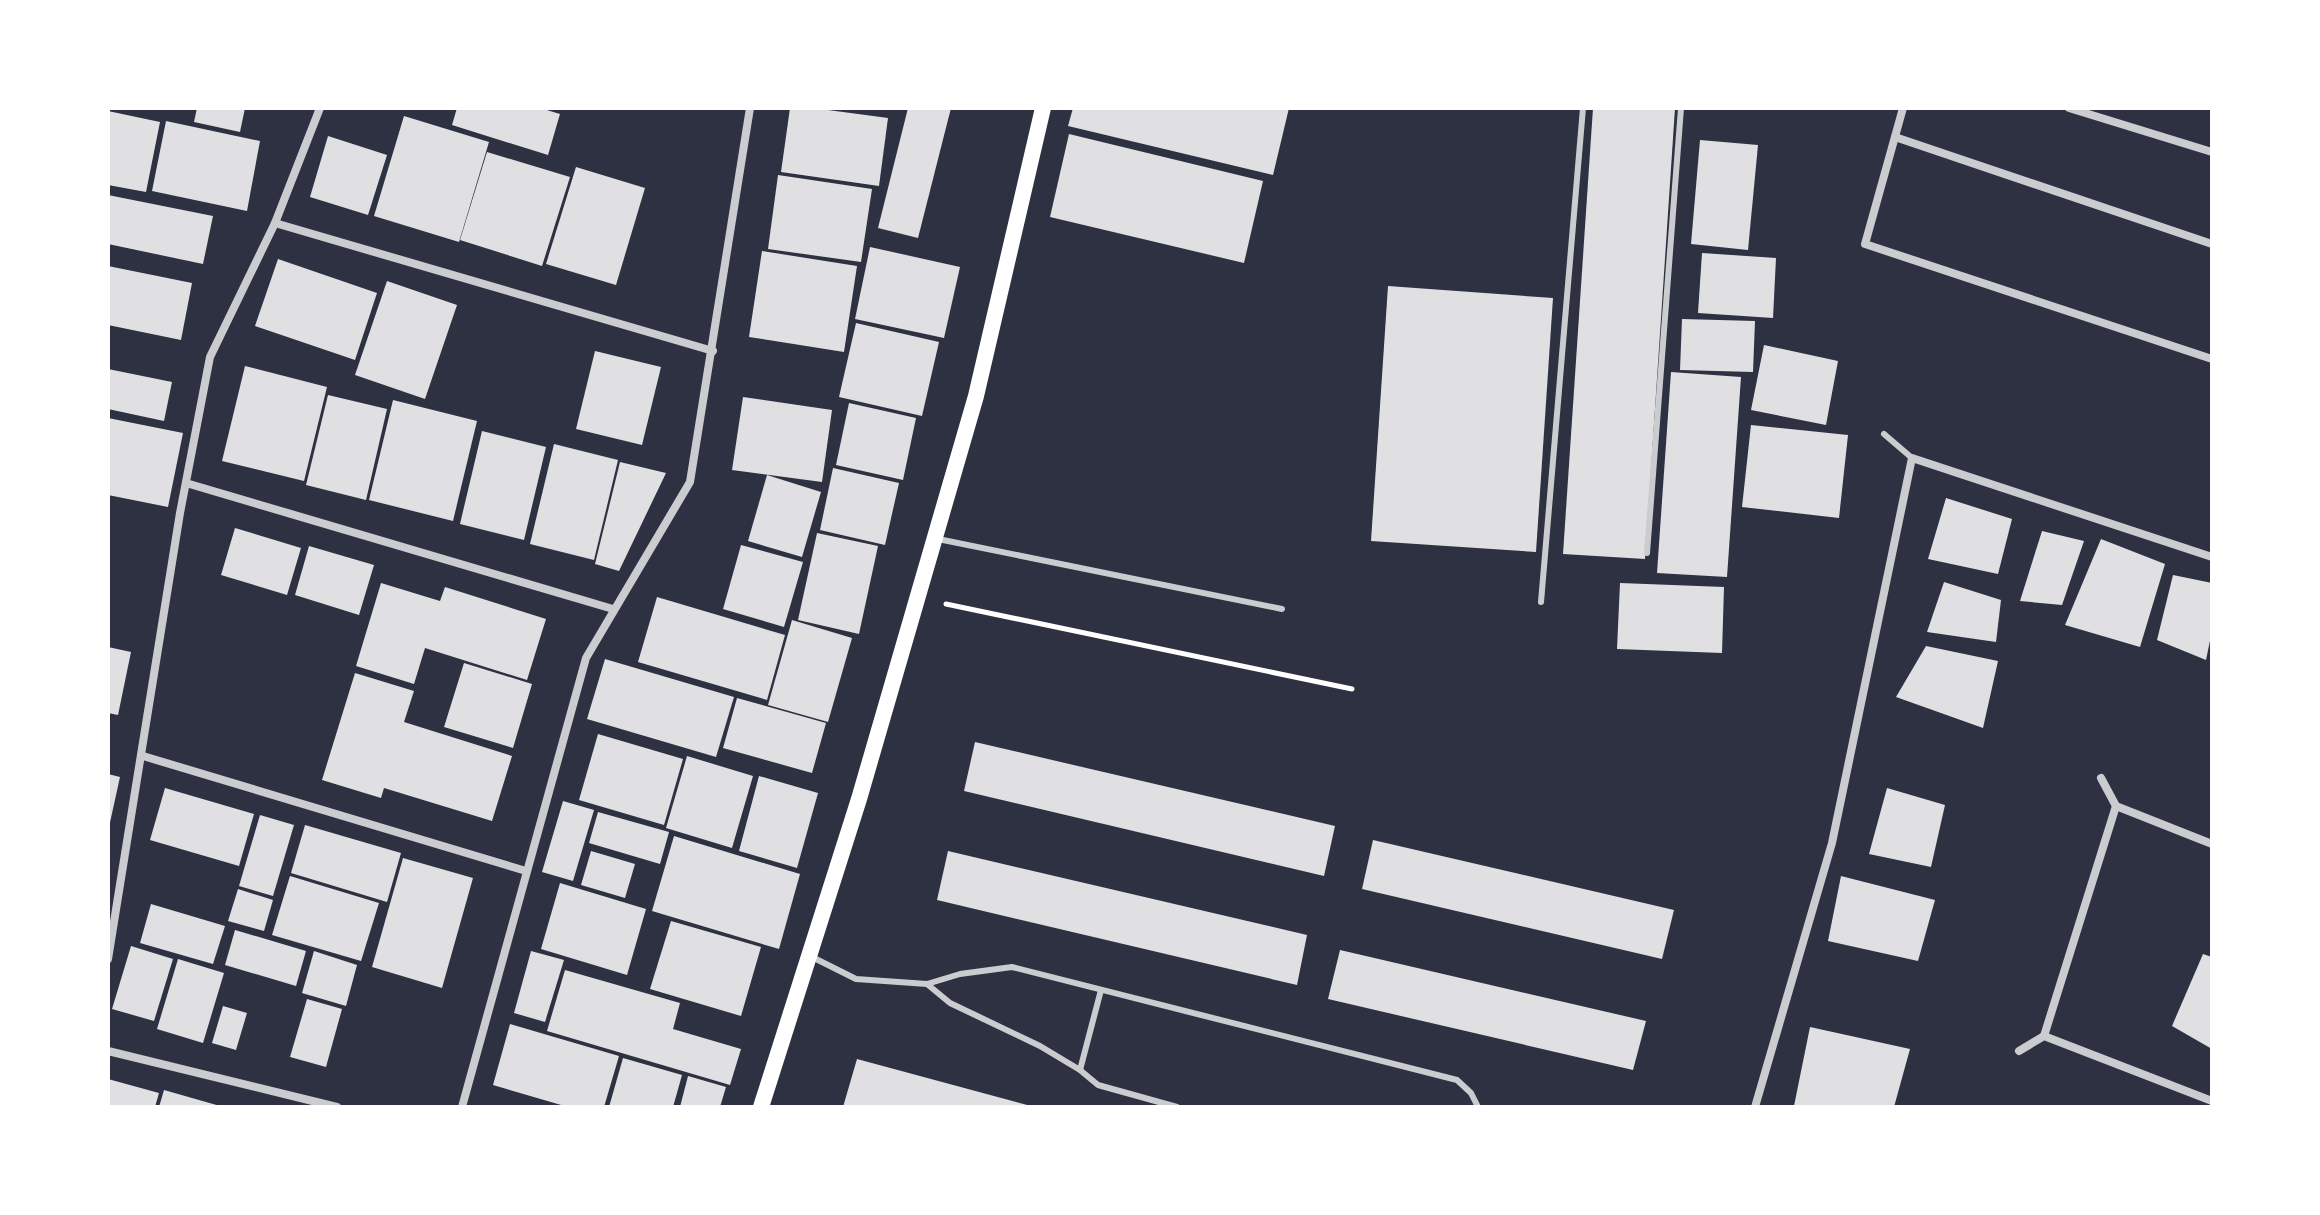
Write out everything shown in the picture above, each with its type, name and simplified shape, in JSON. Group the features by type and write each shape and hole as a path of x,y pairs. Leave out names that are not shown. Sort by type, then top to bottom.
{"main road":[{"path":"761,1107 859,799 976,396 1043,108"}],"street":[{"path":"108,959 186,483 210,357 275,223 320,108"},
{"path":"462,1107 586,658 690,482 750,108"},
{"path":"1903,108 1865,244 2212,359"},
{"path":"2069,108 2212,152"},
{"path":"1895,137 2212,244"},
{"path":"275,223 713,351"},
{"path":"1755,1107 1832,843 1912,458 2212,557"},
{"path":"186,483 613,609"},
{"path":"143,756 526,871"},
{"path":"2101,778 2116,806 2212,844"},
{"path":"2019,1051 2044,1036 2116,806"},
{"path":"2044,1036 2212,1101"},
{"path":"108,1051 337,1107"}],"lane":[{"path":"1541,602 1583,108"},
{"path":"1647,553 1681,108"},
{"path":"1884,434 1912,458"},
{"path":"935,539 1282,609"},
{"path":"810,956 856,979 927,984 960,974 1012,967 1457,1080 1471,1093 1478,1107"},
{"path":"927,984 950,1003 1040,1046 1080,1070 1098,1085 1177,1107"},
{"path":"1080,1070 1101,990"}],"path":[{"path":"917,598 1352,689"}],"building":[{"path":"197,108 245,108 240,132 194,122"},
{"path":"457,108 540,108 560,114 548,155 452,125"},
{"path":"790,108 888,118 879,186 781,172"},
{"path":"908,108 951,108 918,238 878,228"},
{"path":"1073,108 1289,108 1273,175 1068,126"},
{"path":"1593,108 1675,108 1645,559 1563,554"},
{"path":"108,111 160,122 146,192 108,185"},
{"path":"404,116 489,142 459,242 374,216"},
{"path":"166,121 260,141 247,211 152,191"},
{"path":"1069,134 1263,181 1244,263 1050,217"},
{"path":"328,136 387,155 368,215 310,197"},
{"path":"1700,140 1758,145 1748,250 1691,244"},
{"path":"487,152 570,177 542,266 460,240"},
{"path":"576,167 645,188 616,285 546,264"},
{"path":"778,175 872,189 861,262 768,249"},
{"path":"108,195 213,216 203,264 108,244"},
{"path":"870,247 960,267 944,338 855,319"},
{"path":"762,251 857,266 844,352 749,337"},
{"path":"1702,253 1776,258 1773,318 1698,313"},
{"path":"278,259 377,293 355,360 255,326"},
{"path":"108,266 192,283 181,340 108,325"},
{"path":"387,281 457,305 425,399 355,375"},
{"path":"1388,286 1553,298 1536,552 1371,541"},
{"path":"1682,319 1755,321 1753,372 1680,370"},
{"path":"856,323 939,342 922,416 839,397"},
{"path":"1764,345 1838,361 1826,425 1751,410"},
{"path":"595,351 661,367 642,445 576,429"},
{"path":"245,366 327,387 304,481 222,461"},
{"path":"108,369 172,382 164,421 108,409"},
{"path":"1671,372 1741,377 1727,577 1657,573"},
{"path":"328,395 387,409 366,500 306,485"},
{"path":"743,397 832,410 822,482 732,470"},
{"path":"393,400 477,421 453,521 369,500"},
{"path":"849,403 916,418 903,480 836,465"},
{"path":"108,418 183,433 168,507 108,495"},
{"path":"1751,425 1848,435 1839,518 1742,507"},
{"path":"482,431 546,447 524,540 460,524"},
{"path":"554,444 618,460 594,560 530,544"},
{"path":"620,462 666,473 619,571 595,564"},
{"path":"833,468 899,483 885,545 820,530"},
{"path":"767,475 821,492 802,557 748,541"},
{"path":"1946,498 2012,519 1998,574 1928,559"},
{"path":"235,528 301,548 287,595 221,575"},
{"path":"2042,531 2084,541 2062,605 2020,601"},
{"path":"817,533 878,546 859,634 798,620"},
{"path":"2101,539 2165,564 2140,647 2065,625"},
{"path":"741,545 803,562 784,627 723,609"},
{"path":"309,546 374,565 359,615 295,595"},
{"path":"2173,575 2212,583 2212,631 2206,660 2157,640"},
{"path":"1944,582 2001,600 1996,642 1927,632"},
{"path":"381,583 440,601 445,587 546,619 527,680 425,648 414,684 356,666"},
{"path":"1620,583 1724,587 1722,653 1617,649"},
{"path":"657,597 785,635 767,700 638,662"},
{"path":"792,620 852,638 828,722 768,705"},
{"path":"1926,646 1998,661 1983,728 1896,697"},
{"path":"108,647 131,652 118,715 108,713"},
{"path":"605,659 734,697 716,757 587,719"},
{"path":"464,663 532,684 513,748 444,727"},
{"path":"355,673 414,691 404,722 512,756 492,821 384,788 381,798 322,780"},
{"path":"737,698 826,723 812,773 723,748"},
{"path":"598,734 683,759 664,825 579,800"},
{"path":"975,742 1335,826 1324,876 964,791"},
{"path":"687,756 753,776 732,848 666,828"},
{"path":"108,774 120,777 109,827 108,827"},
{"path":"759,776 818,793 797,868 739,851"},
{"path":"165,788 254,814 239,866 150,840"},
{"path":"1887,788 1945,805 1931,867 1869,854"},
{"path":"563,801 594,810 573,881 542,872"},
{"path":"598,812 669,832 660,864 589,843"},
{"path":"260,815 294,825 273,896 239,886"},
{"path":"305,825 401,853 387,902 291,873"},
{"path":"674,836 800,874 779,949 652,911"},
{"path":"1373,840 1674,910 1662,959 1362,889"},
{"path":"591,851 635,864 625,898 581,885"},
{"path":"948,851 1307,935 1297,985 937,900"},
{"path":"403,858 473,878 442,988 372,967"},
{"path":"290,876 379,903 361,961 272,935"},
{"path":"1841,876 1935,900 1918,961 1828,941"},
{"path":"560,883 646,909 627,975 541,949"},
{"path":"238,889 273,900 264,931 228,921"},
{"path":"151,904 225,926 213,964 140,943"},
{"path":"671,921 761,947 741,1016 650,989"},
{"path":"235,930 306,951 296,986 225,965"},
{"path":"131,946 173,959 154,1021 112,1009"},
{"path":"1340,950 1646,1021 1633,1070 1328,999"},
{"path":"314,951 357,965 346,1006 302,993"},
{"path":"531,951 564,960 545,1022 514,1013"},
{"path":"2203,954 2212,957 2212,1049 2172,1026"},
{"path":"178,959 224,973 203,1043 157,1029"},
{"path":"565,970 680,1003 673,1029 741,1049 730,1085 547,1031"},
{"path":"307,999 342,1009 326,1067 290,1057"},
{"path":"223,1006 247,1013 236,1050 212,1043"},
{"path":"510,1024 619,1056 604,1107 568,1107 493,1085"},
{"path":"1810,1027 1910,1049 1894,1107 1794,1106"},
{"path":"623,1058 682,1075 673,1107 609,1107"},
{"path":"857,1059 1031,1106 1031,1107 843,1107"},
{"path":"688,1076 726,1087 720,1107 680,1107"},
{"path":"108,1079 159,1093 155,1107 108,1107"},
{"path":"164,1090 220,1106 220,1107 159,1107"}]}
